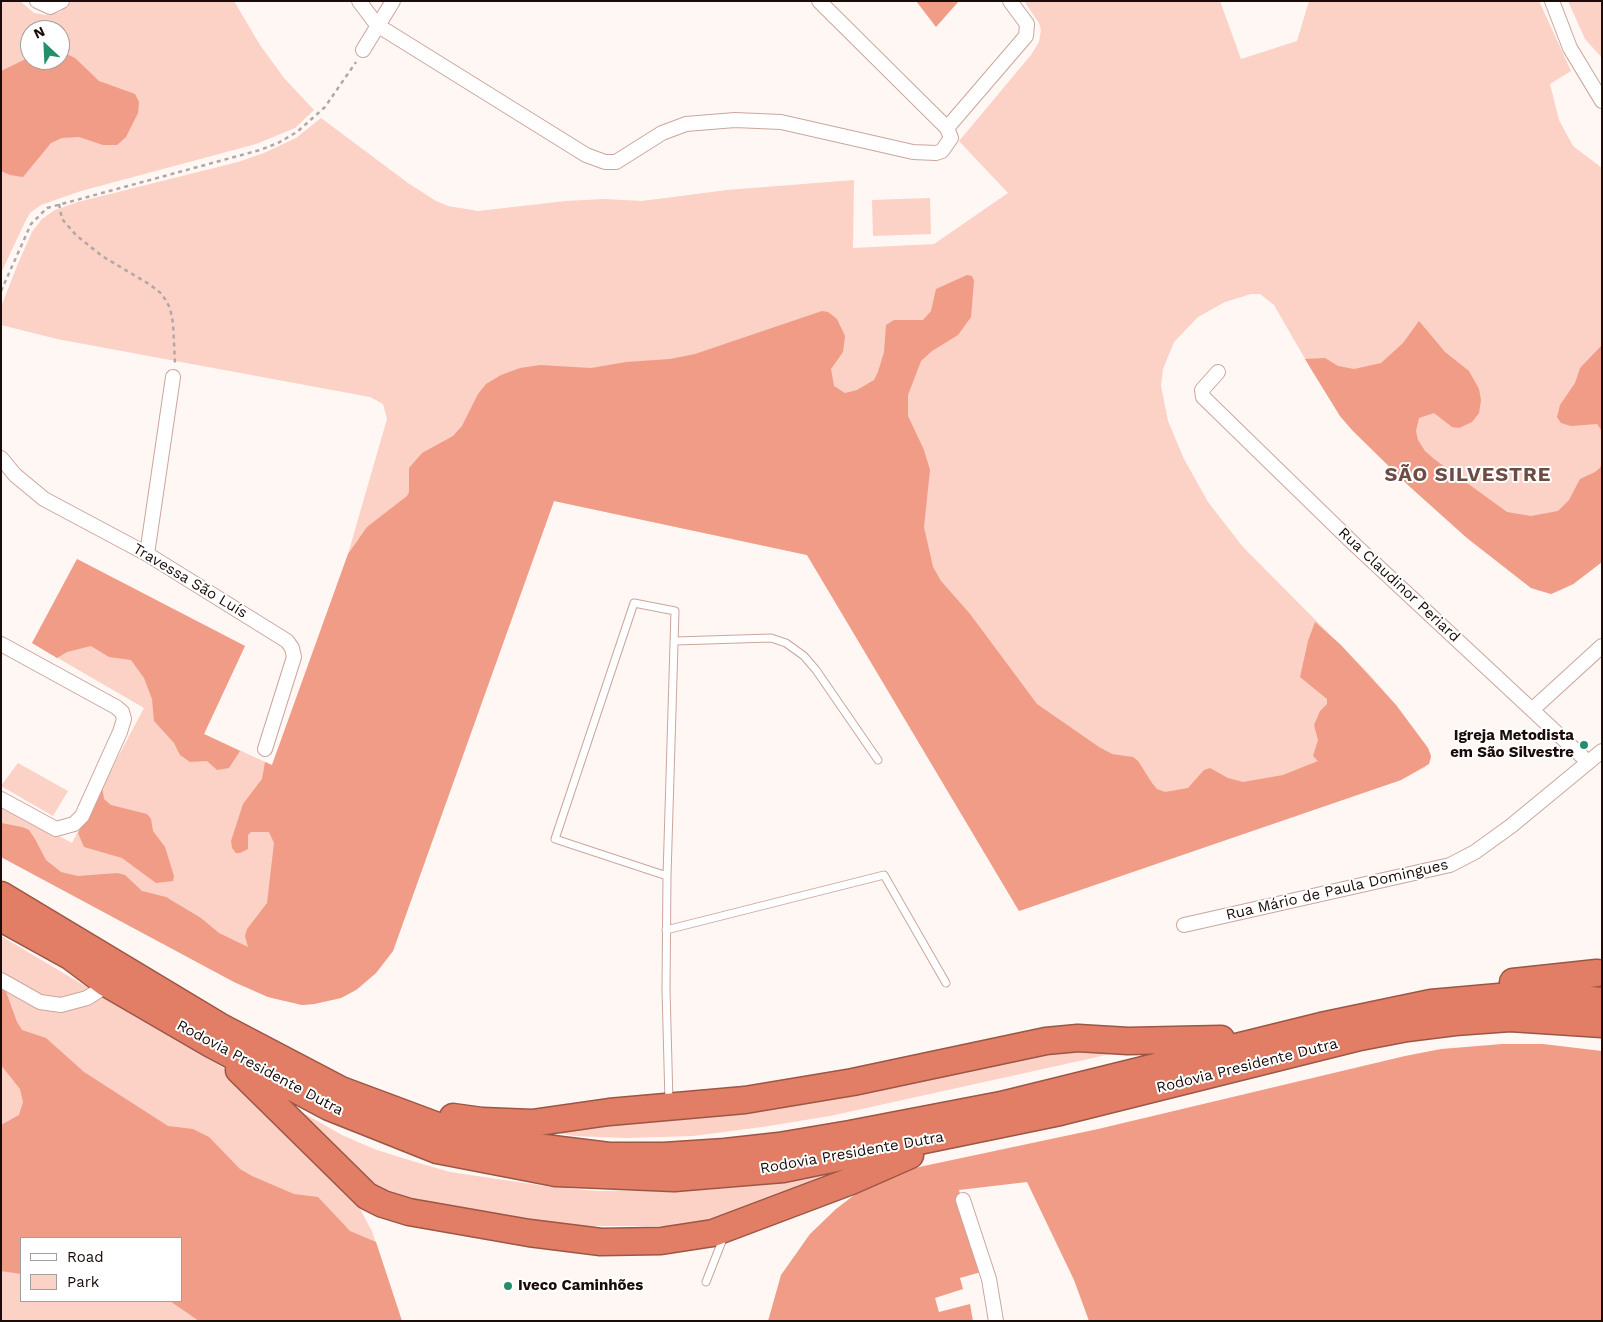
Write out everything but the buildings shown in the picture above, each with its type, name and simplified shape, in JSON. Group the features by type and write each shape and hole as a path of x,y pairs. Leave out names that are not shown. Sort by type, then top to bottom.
{"highway":[{"name":"Rodovia Presidente Dutra","path":"1,895 219,1026 295,1068 341,1090 443,1128 496,1142 609,1156 664,1156 788,1145 932,1119 1386,1011 1467,999 1541,996 1602,1002"},
{"name":"Rodovia Presidente Dutra","path":"1,918 70,956 106,982 211,1044 329,1107 437,1150 556,1173 674,1178 739,1173 826,1161 1060,1112 1360,1037 1407,1028 1510,1018 1602,1024"},
{"path":"1321,1026 1425,996 1476,986 1600,971"},
{"path":"385,1106 482,1121 532,1123 609,1112 798,1092 1046,1040 1078,1038 1128,1041 1272,1038"},
{"path":"211,1044 274,1102 367,1196 383,1204 409,1212 463,1223 601,1242 661,1241 713,1233 851,1181 962,1133"}],"street":[{"path":"38,1 50,7 62,1"},
{"path":"358,1 377,25 586,155 605,162 616,162 662,133 678,127 710,121 754,119 781,122 926,153 936,153 947,147 951,138 947,128 819,1"},
{"path":"363,50 393,1"},
{"path":"947,128 1026,36 1027,24 1010,1"},
{"path":"1552,1 1570,48 1602,101"},
{"name":"Rua Claudinor Periard","path":"1218,372 1201,393 1213,407 1355,545 1588,762"},
{"path":"147,554 173,377"},
{"name":"Travessa São Luís","path":"1,458 15,476 44,499 147,554 291,645 294,660 265,748"},
{"path":"1,644 116,707 122,712 124,719 82,816 76,822 56,829 1,799"},
{"path":"1533,709 1602,646"},
{"name":"Rua Mário de Paula Domingues","path":"1184,925 1450,864 1475,852 1511,826 1602,751"},
{"path":"1,980 40,1002 61,1006 87,998 101,989 106,982"},
{"path":"963,1200 989,1279 996,1321"}],"lane":[{"path":"667,876 555,838 634,602 675,611 666,930 670,1107"},
{"path":"675,641 771,638 786,643 804,656 816,670 878,760"},
{"path":"666,930 884,875 946,983"},
{"path":"706,1282 727,1228"}],"path":[{"path":"1,291 16,254 38,214 59,204 260,150 278,142 297,132 325,107 363,50"},
{"path":"59,204 62,219 76,235 102,256 162,294 170,308 174,330 176,354 173,377"}],"green space":[{"path":"1,1 20,1 34,13 45,15 60,12 72,1 234,1 260,45 284,78 314,110 295,128 256,144 81,191 41,205 30,213 1,273"},
{"path":"1024,1 1220,1 1241,59 1297,41 1309,1 1539,1 1571,71 1550,84 1559,120 1573,146 1602,168 1602,562 1574,584 1551,594 1531,588 1467,538 1409,486 1340,416 1274,305 1260,294 1251,294 1225,302 1198,317 1174,342 1163,369 1161,386 1168,421 1184,459 1208,502 1243,547 1369,674 1396,705 1428,748 1431,759 1425,767 1401,780 1019,911 807,555 554,501 393,951 376,973 359,988 341,998 314,1004 302,1005 268,997 234,982 1,857 1,805 72,843 144,708 32,643 77,559 245,646 204,734 272,765 348,554 387,419 383,404 370,397 57,339 1,325 1,307 32,232 42,219 55,210 78,202 238,162 264,153 296,138 321,118 408,183 436,201 448,206 478,211 566,201 604,199 642,201 727,190 854,180 853,248 934,244 1008,193 959,141 1031,55 1039,42 1041,30 1039,23"},
{"path":"1568,1 1602,1 1602,58 1585,39"},
{"path":"930,198 931,234 873,236 872,200"},
{"path":"18,763 68,791 53,816 1,786"},
{"path":"1,936 230,1072 355,1200 372,1231 402,1321 1,1321"},
{"path":"1138,1048 830,1116 762,1127 693,1136 626,1138 574,1136 535,1129 1066,1050"},
{"path":"289,1105 342,1135 374,1149 450,1172 545,1186 596,1191 704,1190 763,1185 858,1168 720,1218 675,1226 567,1226 472,1215 376,1192"}],"shaded area":[{"path":"916,1 959,1 936,27"},
{"path":"70,56 75,58 99,81 135,94 139,102 138,113 126,137 117,145 103,145 79,137 62,138 51,143 23,177 10,175 1,171 1,71 20,62 20,70 70,70"},
{"path":"967,275 972,276 974,281 971,317 958,335 932,351 921,361 908,395 908,416 924,450 930,470 924,527 933,567 941,581 970,614 1037,704 1099,747 1112,754 1133,757 1138,761 1157,789 1165,792 1188,788 1204,770 1210,768 1228,778 1243,782 1283,775 1318,761 1313,756 1318,740 1314,725 1320,711 1327,704 1327,699 1300,677 1308,641 1315,622 1341,645 1396,705 1428,748 1431,756 1429,764 1401,780 1019,911 807,555 554,501 393,951 376,973 356,990 341,998 302,1005 268,997 234,982 1,857 1,823 22,827 29,830 46,860 61,872 78,876 117,873 125,875 142,891 166,897 201,918 219,933 248,947 245,936 247,929 267,903 274,843 269,832 251,832 248,835 248,849 236,853 232,848 231,841 243,804 262,779 265,762 272,765 348,554 367,527 407,496 409,492 409,468 422,453 453,436 462,426 478,394 486,384 501,375 520,368 540,365 591,368 626,362 670,359 695,354 822,311 828,312 837,319 845,336 843,352 831,369 834,386 845,393 857,390 874,380 884,352 886,325 894,320 923,320 931,311 936,289"},
{"path":"1419,321 1445,352 1469,371 1479,389 1481,400 1479,413 1472,422 1459,428 1452,427 1434,413 1419,418 1416,431 1418,440 1425,451 1434,459 1507,512 1531,516 1558,511 1569,500 1580,479 1595,472 1602,463 1602,562 1573,584 1551,594 1531,588 1467,538 1409,486 1352,430 1340,416 1305,359 1325,358 1338,366 1354,369 1381,363 1403,343"},
{"path":"1602,345 1602,431 1597,424 1571,426 1561,423 1557,417 1560,405 1575,383 1580,368"},
{"path":"77,559 245,646 204,734 240,751 229,768 217,770 207,761 190,762 180,755 174,743 154,721 152,699 144,678 131,660 109,657 91,646 67,652 57,658 32,643"},
{"path":"102,787 104,799 111,805 147,814 151,819 153,831 165,847 174,876 173,881 156,883 122,858 84,847 78,833"},
{"path":"1,986 5,989 17,1022 22,1030 46,1038 84,1072 168,1126 193,1129 209,1137 240,1169 252,1176 294,1194 318,1197 350,1231 376,1242 402,1321 199,1321 171,1302 182,1302 182,1237 20,1237 20,1274 1,1271 1,1125 19,1115 23,1102 20,1089 1,1065"},
{"path":"1502,1044 1543,1044 1602,1051 1602,1321 1089,1321 1074,1280 1027,1182 959,1190 981,1272 960,1278 963,1289 935,1298 939,1312 970,1304 973,1321 768,1321 781,1275 810,1234 836,1209 862,1189 905,1170 1098,1129 1405,1056 1441,1049"}],"place":[{"name":"Igreja Metodista em São Silvestre","path":"1584,745"},
{"name":"Iveco Caminhões","path":"508,1286"}],"district":[{"name":"SÃO SILVESTRE","path":"1468,475"}]}
